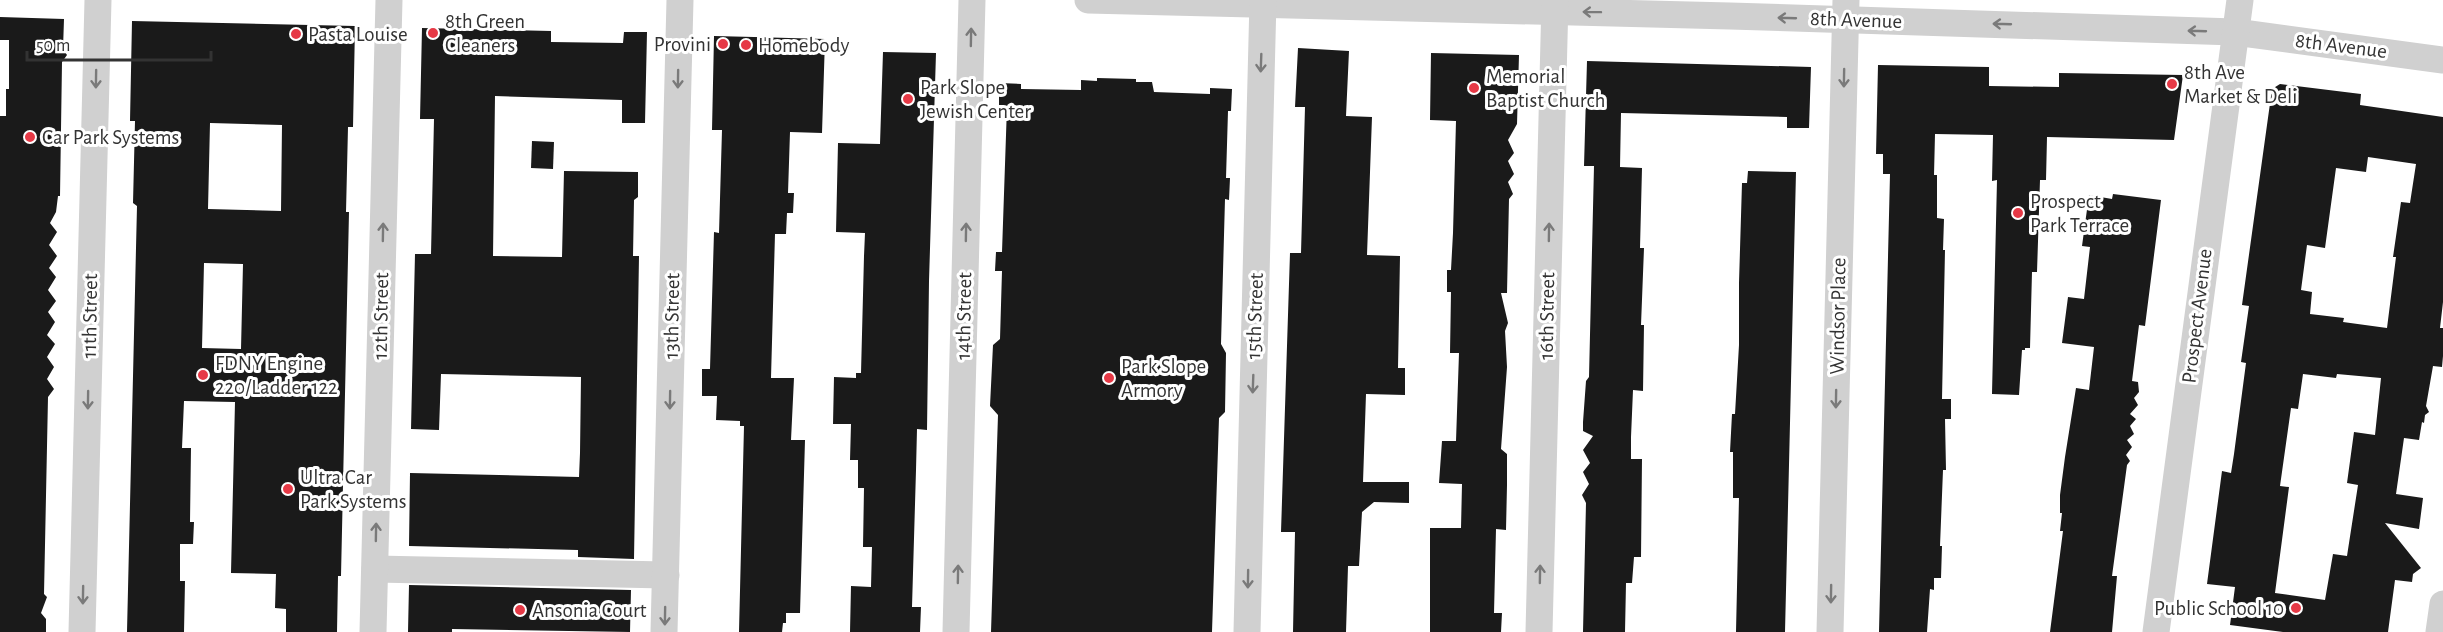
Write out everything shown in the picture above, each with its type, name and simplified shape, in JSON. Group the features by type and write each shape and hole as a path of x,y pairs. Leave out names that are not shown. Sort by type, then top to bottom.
{"street":[{"name":"11th Street","path":"82,632 98,0"},
{"name":"12th Street","path":"373,632 389,0"},
{"name":"13th Street","path":"664,632 680,0"},
{"name":"14th Street","path":"956,632 972,0"},
{"name":"8th Avenue","path":"1088,0 1846,10 2235,32 2443,60"},
{"name":"Prospect Avenue","path":"2156,632 2240,0"},
{"name":"15th Street","path":"1247,632 1263,2"},
{"name":"16th Street","path":"1539,632 1554,6"},
{"name":"Windsor Place","path":"1830,632 1846,10"},
{"path":"375,569 666,576"},
{"path":"2439,632 2443,604"}],"building":[{"path":"0,17 64,19 63,49 67,55 62,62 60,196 58,196 56,212 50,223 57,232 49,245 57,256 49,268 56,277 48,290 56,301 48,312 55,322 47,335 55,344 47,357 54,367 47,379 54,389 48,397 44,594 47,597 41,613 46,619 46,632 0,632 0,116 6,116 6,89 9,89 9,40 0,40"},
{"path":"132,21 355,26 353,127 348,127 346,212 349,212 341,576 338,576 337,632 286,632 286,609 275,608 276,574 231,573 235,402 184,401 182,448 191,448 190,522 194,522 193,544 180,544 180,581 185,581 184,632 127,632 137,206 133,203 135,121 130,121","holes":["210,123 282,125 281,211 208,209","204,263 243,264 241,349 202,348"]},
{"path":"422,28 551,31 551,42 623,43 624,32 647,32 645,123 622,123 622,100 495,96 493,256 562,257 564,171 638,172 638,197 634,200 633,256 639,256 634,559 578,557 578,550 409,546 410,473 579,477 580,453 581,377 441,374 439,430 411,429 415,254 431,254 434,119 420,119"},
{"path":"714,36 825,39 822,133 790,132 788,193 794,193 793,213 787,213 786,234 775,234 771,378 794,378 791,440 805,440 800,613 786,613 786,623 783,623 782,632 739,632 744,426 740,426 740,421 716,420 717,396 702,396 702,369 710,369 714,232 719,233 722,130 712,130"},
{"path":"1298,48 1349,51 1346,116 1372,117 1367,255 1400,256 1398,368 1405,368 1405,395 1366,394 1363,482 1409,482 1409,503 1374,502 1362,512 1359,566 1348,566 1346,632 1293,632 1295,532 1281,532 1290,253 1301,253 1305,107 1295,107"},
{"path":"883,52 936,53 927,430 917,429 912,607 921,607 920,632 850,632 851,586 871,587 872,547 863,547 864,488 858,488 858,460 850,460 851,424 833,424 834,377 856,378 856,373 861,373 865,233 836,232 838,143 880,144"},
{"path":"1431,53 1519,55 1517,124 1508,140 1514,153 1508,161 1514,174 1508,182 1513,194 1509,199 1507,293 1501,293 1508,323 1505,331 1507,367 1501,449 1507,454 1506,530 1496,529 1494,613 1502,613 1501,632 1430,632 1430,528 1461,528 1462,484 1439,483 1442,441 1456,441 1459,353 1450,353 1451,292 1447,292 1447,270 1451,270 1456,121 1430,120"},
{"path":"1587,61 1811,67 1809,128 1787,128 1787,117 1621,113 1620,167 1642,168 1640,248 1644,248 1641,325 1644,325 1643,391 1633,390 1631,437 1631,459 1642,459 1641,557 1634,557 1632,583 1626,583 1625,632 1583,632 1586,503 1582,495 1589,484 1583,472 1590,463 1583,450 1593,436 1583,431 1586,381 1589,377 1594,166 1584,166"},
{"path":"1878,65 1989,67 1989,86 2059,87 2059,73 2183,75 2174,140 2047,137 2046,180 2040,180 2037,272 2032,272 2030,348 2022,350 2019,395 1992,394 1997,180 1992,181 1993,135 1935,134 1934,175 1937,175 1937,218 1944,219 1943,250 1945,250 1942,399 1951,399 1951,419 1945,419 1946,470 1943,470 1941,578 1934,578 1934,590 1930,589 1927,632 1879,632 1890,174 1883,174 1883,154 1876,154"},
{"name":"Park Slope Armory","path":"1097,78 1136,79 1136,82 1152,82 1154,92 1210,94 1210,88 1232,89 1231,111 1228,111 1226,178 1230,178 1229,200 1225,199 1221,344 1226,353 1225,412 1219,418 1212,632 991,632 998,415 990,406 993,345 1000,339 1002,271 995,271 996,252 1002,252 1007,106 999,105 999,83 1021,84 1021,89 1081,90 1081,80 1097,81"},
{"path":"2280,84 2361,94 2360,105 2443,117 2443,302 2440,328 2443,328 2442,367 2433,366 2426,406 2429,412 2425,415 2424,423 2422,422 2419,440 2404,438 2396,494 2423,498 2419,529 2385,523 2421,568 2413,574 2412,582 2395,580 2388,632 2283,632 2230,625 2235,587 2207,584 2222,471 2231,473 2246,363 2241,362 2249,306 2242,305 2272,89","holes":["2368,157 2416,164 2410,203 2401,202 2393,257 2396,257 2387,328 2343,322 2344,318 2310,314 2312,292 2301,290 2307,245 2325,248 2336,168 2366,172","2303,374 2336,378 2337,374 2381,378 2375,435 2354,432 2347,483 2358,485 2347,556 2333,554 2325,600 2275,593 2289,487 2280,486 2291,408 2298,409"]},
{"path":"532,141 554,142 553,169 531,168"},
{"path":"1748,171 1796,172 1785,632 1736,632 1739,498 1733,498 1733,452 1730,452 1739,345 1742,183 1747,183"},
{"path":"2113,194 2161,200 2145,326 2139,325 2132,381 2138,382 2139,392 2134,398 2138,405 2130,414 2136,419 2130,426 2134,434 2127,440 2132,447 2126,455 2130,461 2127,465 2112,576 2117,576 2112,632 2050,632 2063,531 2060,531 2062,513 2060,513 2060,495 2065,457 2076,388 2089,390 2094,347 2062,343 2068,297 2084,299 2090,247 2082,246 2089,195 2112,199"},
{"name":"Ansonia Court","path":"409,585 631,590 630,632 452,629 452,632 408,632"}],"place":[{"name":"8th Green Cleaners","path":"433,33"},
{"name":"Pasta Louise","path":"296,34"},
{"name":"Provini","path":"723,44"},
{"name":"Homebody","path":"746,45"},
{"name":"8th Ave Market & Deli","path":"2172,84"},
{"name":"Memorial Baptist Church","path":"1474,88"},
{"name":"Park Slope Jewish Center","path":"908,99"},
{"name":"Car Park Systems","path":"30,137"},
{"name":"Prospect Park Terrace","path":"2018,213"},
{"name":"FDNY Engine 220/Ladder 122","path":"203,375"},
{"name":"Park Slope Armory","path":"1109,378"},
{"name":"Ultra Car Park Systems","path":"288,489"},
{"name":"Public School 10","path":"2296,608"},
{"name":"Ansonia Court","path":"520,610"}]}
